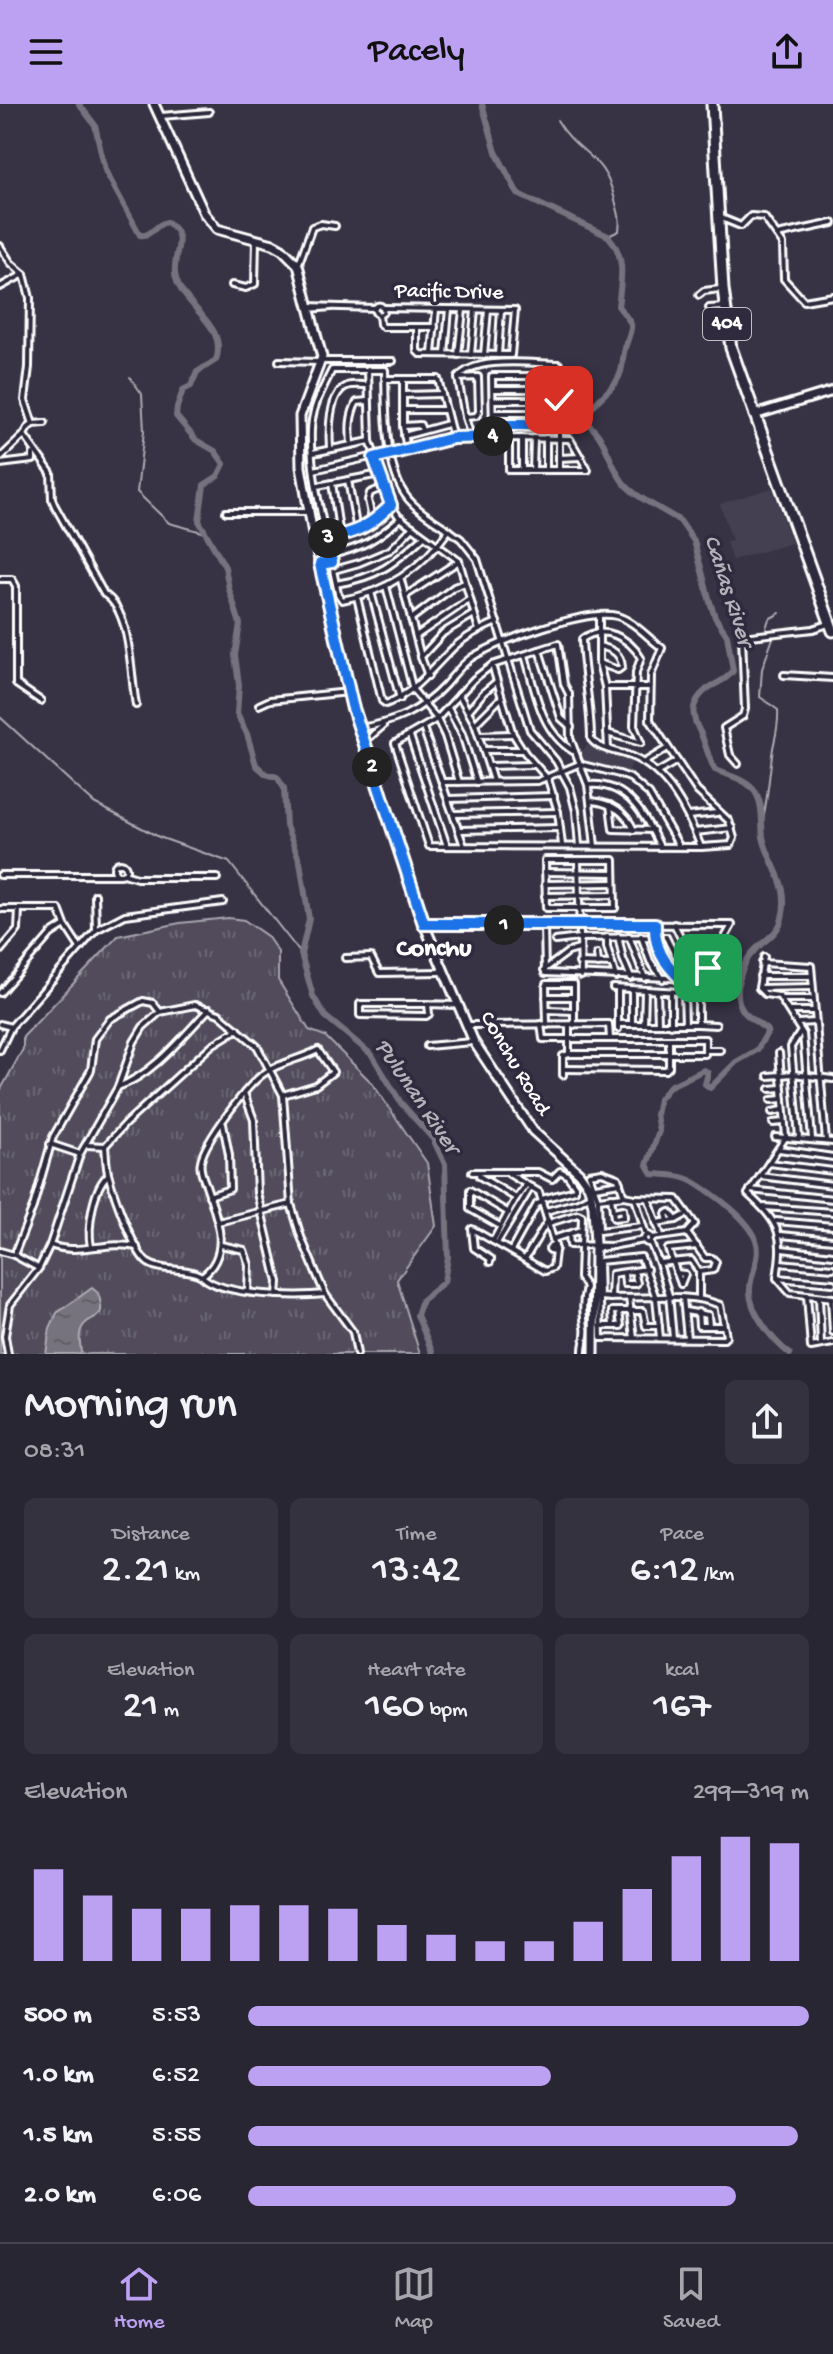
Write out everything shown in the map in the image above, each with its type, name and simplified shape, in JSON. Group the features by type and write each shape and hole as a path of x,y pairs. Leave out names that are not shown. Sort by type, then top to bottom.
{"main road":[{"path":"154,104 204,213 213,226 226,233 256,238 282,249 298,265 322,361"},
{"name":"404","path":"712,104 724,307 732,354 832,627"},
{"name":"Conchu Road","path":"322,361 302,405 299,422 301,467 320,564 359,728 424,924 474,1042 533,1131 579,1173 594,1195"},
{"path":"754,415 833,391"},
{"path":"594,1195 594,1354"}],"street":[{"path":"159,116 209,112"},
{"path":"719,217 741,226 751,216 757,214 764,217 784,250 784,279 804,301 833,296"},
{"path":"776,235 833,223"},
{"path":"298,265 312,227 321,224 335,226"},
{"path":"232,285 246,288 255,284 256,238"},
{"path":"0,246 9,261 24,274 30,298 25,400 33,424"},
{"path":"0,287 24,274"},
{"path":"699,295 708,290 723,289"},
{"name":"Pacific Drive","path":"309,307 515,310 511,355 498,355"},
{"path":"709,308 724,307"},
{"path":"375,308 383,327 435,327"},
{"path":"379,315 383,313 383,308"},
{"path":"432,354 436,309"},
{"path":"445,354 449,309"},
{"path":"458,355 463,310"},
{"path":"471,355 475,310"},
{"path":"484,355 488,310"},
{"path":"417,327 418,353 498,355 501,310"},
{"path":"279,361 393,361"},
{"path":"385,361 386,435 405,494 412,503 461,539 477,559 530,730 563,771 576,811 579,846"},
{"path":"458,378 473,367 490,364 559,364 559,470"},
{"path":"385,370 334,369 313,413 314,470 336,584 342,600 401,580 438,546 449,530"},
{"path":"368,369 370,441 391,505 401,518 459,561 479,630"},
{"path":"493,437 492,376 584,376"},
{"path":"458,378 478,377 480,380 478,414 465,417"},
{"path":"458,378 471,437"},
{"path":"385,379 438,379 453,438"},
{"path":"403,379 403,426 407,450"},
{"path":"330,449 331,411 343,389 368,385"},
{"path":"492,389 559,389"},
{"path":"403,395 442,394"},
{"path":"492,400 559,400"},
{"path":"351,445 350,421 354,406 357,402 368,401"},
{"path":"403,410 444,410"},
{"path":"492,413 559,413"},
{"path":"0,461 33,424 45,423"},
{"path":"404,436 448,424"},
{"path":"403,426 420,425 422,430"},
{"path":"493,425 559,425"},
{"path":"24,435 48,467 52,475 55,506 104,594 113,600 122,619 136,705"},
{"path":"314,470 453,438 471,437 570,439 588,470 509,470 509,438"},
{"path":"522,438 522,470"},
{"path":"533,470 534,438"},
{"path":"546,438 546,470"},
{"path":"313,453 370,441"},
{"path":"0,461 33,461 33,454"},
{"path":"559,458 581,457"},
{"path":"317,486 380,474"},
{"path":"348,480 357,531"},
{"path":"332,483 340,536"},
{"path":"373,523 368,500 370,493 384,487"},
{"path":"327,538 357,531 373,523 391,505"},
{"path":"226,512 309,512"},
{"path":"331,555 376,540 401,518"},
{"path":"334,570 390,550 413,527"},
{"path":"336,584 359,580 393,565 424,536"},
{"path":"405,596 459,561"},
{"path":"320,564 332,562"},
{"path":"0,579 12,579 16,586 16,684 41,701"},
{"path":"401,580 428,676"},
{"path":"411,619 454,587 465,583"},
{"path":"386,586 413,690 437,719 459,782"},
{"path":"371,592 400,699"},
{"path":"357,597 382,701 386,704 413,690 451,650 479,630 497,622"},
{"path":"415,636 470,599"},
{"path":"421,657 443,633 474,614"},
{"path":"599,615 599,663 605,687 608,749"},
{"path":"364,742 385,724 424,705 468,660 503,641 586,616 626,620 662,648 651,675 650,720 697,791 729,821 734,842 731,845 701,847 429,846 395,743 437,719 474,679 492,665 556,644 559,646 564,684 569,694 570,738 592,801 595,846"},
{"path":"738,764 730,755 724,728 743,716 745,709 742,637 832,627"},
{"path":"607,733 641,743 634,726 636,672 641,658 622,638 599,632 582,637 582,664 591,707 591,739 598,746 643,763 657,773 688,816 701,847"},
{"path":"599,646 613,650 620,656 622,667 618,670 599,663"},
{"path":"539,650 561,718 571,727"},
{"path":"524,654 549,727 564,745 575,752"},
{"path":"492,665 513,734 548,779 558,812 562,846"},
{"path":"784,675 833,678"},
{"path":"469,710 496,682"},
{"path":"605,687 651,687"},
{"path":"259,705 270,700 349,692"},
{"path":"459,695 475,724 493,781"},
{"path":"475,724 501,697"},
{"path":"448,708 462,734 477,782"},
{"path":"359,728 385,724"},
{"path":"423,728 464,846"},
{"path":"479,735 513,734"},
{"path":"410,736 447,846"},
{"path":"643,763 668,748"},
{"path":"484,750 523,750"},
{"path":"657,773 677,761"},
{"path":"443,782 548,779 579,764 619,774 638,784 658,806 679,847"},
{"path":"489,766 536,765"},
{"path":"588,785 614,789 628,797 646,817 660,847"},
{"path":"448,799 554,796"},
{"path":"592,801 610,805 623,814 634,830"},
{"path":"610,805 613,829 653,830"},
{"path":"454,814 558,812"},
{"path":"688,816 718,813"},
{"path":"459,830 561,828"},
{"path":"695,832 732,828"},
{"path":"545,860 578,860 614,860 615,908 546,908 545,860"},
{"path":"578,860 581,976"},
{"path":"118,875 114,868 119,863 125,866 124,874"},
{"path":"545,872 614,873"},
{"path":"0,875 124,874 137,878 217,878"},
{"path":"545,884 614,883"},
{"path":"95,895 96,930"},
{"path":"545,896 614,895"},
{"path":"0,1050 11,1027 96,930 125,915 223,902"},
{"path":"0,909 59,909 80,948"},
{"path":"0,951 18,930 19,909"},
{"path":"424,924 732,925 708,968 694,979 545,972"},
{"path":"655,924 654,936 666,964 680,979 685,1024"},
{"path":"674,924 686,948 694,979"},
{"path":"0,993 51,934 65,925"},
{"path":"544,925 545,972"},
{"path":"555,941 618,936 666,937 673,952 684,965 691,968"},
{"path":"618,936 631,978"},
{"path":"629,936 645,978"},
{"path":"641,936 650,961 663,979"},
{"path":"607,937 616,977"},
{"path":"712,941 718,950"},
{"path":"545,972 568,952 579,949"},
{"path":"597,954 598,964"},
{"path":"345,958 371,957 379,973 443,972"},
{"path":"812,1139 802,1030 778,995 762,993 759,988 763,960 809,964 826,1141"},
{"path":"579,963 612,964"},
{"path":"760,976 811,976"},
{"path":"569,1054 569,1039 574,1011 574,984 546,984 547,1010 543,1039 569,1039 610,1039 669,1039 705,1039 705,1054 669,1054 569,1054 563,1056 563,1072 666,1070 669,1068 669,1054 669,1039"},
{"path":"759,988 812,987"},
{"path":"698,1024 698,993 615,989 618,1026 716,1025"},
{"path":"632,990 632,1024"},
{"path":"644,1024 645,991"},
{"path":"657,991 658,1024"},
{"path":"671,992 671,1025"},
{"path":"546,997 574,997"},
{"path":"782,1000 813,999"},
{"path":"14,1255 33,1207 50,1144 91,1070 95,1039 102,1027 116,1015 143,1001 153,1003 160,1012"},
{"path":"428,1004 429,1014 422,1017 360,1015 360,1004 428,1004 459,1005"},
{"path":"8,1354 5,1336 10,1305 39,1268 50,1245 80,1154 118,1087 134,1042 143,1027 160,1012 184,1005 209,1009 257,1046 283,1095 291,1204 311,1264 325,1294 353,1332 357,1354"},
{"path":"118,1087 133,1082 156,1063 209,1009"},
{"path":"547,1010 574,1011"},
{"path":"790,1011 814,1011"},
{"path":"797,1023 815,1022"},
{"path":"0,1024 11,1027"},
{"path":"468,1025 609,1024 610,1039"},
{"path":"238,1029 212,1045 105,1146 108,1175 137,1247 149,1263 193,1272 226,1289 301,1297 325,1294"},
{"path":"799,1137 791,1047 802,1030"},
{"path":"427,1046 474,1042"},
{"path":"202,1276 214,1264 221,1245 218,1222 200,1162 244,1093 268,1070 318,1050 333,1072 316,1085 283,1095"},
{"path":"705,1050 720,1050"},
{"path":"777,1278 781,1235 774,1221 748,1194 786,1137 779,1053"},
{"path":"773,1063 780,1063"},
{"path":"768,1076 793,1074 833,1079"},
{"path":"770,1089 781,1088"},
{"path":"244,1093 254,1120 260,1210 273,1257 277,1295"},
{"path":"771,1100 783,1099"},
{"path":"772,1112 783,1110"},
{"path":"773,1123 784,1122"},
{"path":"209,1196 230,1189 229,1155 223,1124"},
{"path":"775,1137 833,1142"},
{"path":"50,1144 80,1154"},
{"path":"86,1145 105,1146"},
{"path":"779,1149 833,1157"},
{"path":"769,1163 833,1171"},
{"path":"472,1172 538,1172 552,1179 560,1171 575,1186 575,1190 537,1204 511,1251"},
{"path":"480,1172 479,1176 516,1198"},
{"path":"487,1260 474,1248 472,1229 545,1271 550,1270 555,1249 539,1192 507,1173"},
{"path":"624,1196 618,1178 607,1174 589,1174 599,1231 642,1226"},
{"path":"91,1247 89,1239 96,1199 102,1180 108,1175"},
{"path":"760,1176 833,1185"},
{"path":"546,1211 578,1202 620,1183"},
{"path":"495,1242 516,1198 529,1186"},
{"path":"495,1242 529,1186"},
{"path":"500,1226 470,1209 470,1190 509,1213"},
{"path":"750,1190 833,1199"},
{"path":"569,1234 570,1245 613,1246 661,1235 687,1233 695,1225 677,1199 594,1195"},
{"path":"611,1197 613,1211"},
{"path":"635,1198 669,1298 673,1338"},
{"path":"649,1200 661,1235"},
{"path":"218,1222 291,1204"},
{"path":"762,1207 833,1212"},
{"path":"656,1223 668,1221 666,1214 670,1212 676,1220 687,1214"},
{"path":"525,1259 549,1221 578,1214 582,1216 580,1278 586,1287 582,1299 586,1328 583,1354"},
{"path":"774,1221 833,1226"},
{"path":"553,1239 582,1230"},
{"path":"687,1233 705,1258 712,1258 717,1265 713,1270 699,1272"},
{"path":"781,1235 833,1240"},
{"path":"50,1245 67,1251 112,1244 137,1247"},
{"path":"221,1245 244,1250 249,1265 248,1291"},
{"path":"676,1273 669,1248 697,1246"},
{"path":"782,1249 833,1255"},
{"path":"0,1251 39,1268"},
{"path":"599,1297 611,1298 629,1298 656,1298 699,1298 720,1305 724,1339 601,1338 599,1297 599,1261 641,1257 656,1298 660,1338"},
{"path":"659,1263 691,1260 699,1272 699,1298"},
{"path":"780,1263 833,1268"},
{"path":"611,1298 612,1274 647,1269"},
{"path":"624,1273 625,1284 636,1284 634,1271"},
{"path":"777,1278 833,1283"},
{"path":"777,1278 790,1293 832,1298 833,1332"},
{"path":"807,1296 810,1345 833,1343"},
{"path":"819,1297 821,1345"},
{"path":"629,1298 634,1338"},
{"path":"683,1298 687,1338"},
{"path":"600,1326 613,1326 612,1311 644,1311 646,1326 659,1326"},
{"path":"685,1311 708,1315 709,1326"},
{"path":"698,1312 699,1326 722,1326"}],"shaded area":[{"path":"772,488 792,543 732,560 726,542 732,540 720,504"},
{"path":"588,745 633,760 627,774 581,763 579,754"}],"green space":[{"path":"228,918 244,920 267,936 278,952 278,980 309,1030 325,1036 372,1083 427,1163 436,1226 397,1280 420,1354 0,1354 0,1091 23,1049 23,1037 118,936 180,923"}],"water":[{"path":"92,1288 98,1293 101,1309 98,1316 81,1329 81,1354 46,1354 50,1328 57,1313"}],"waterway":[{"name":"Pulunan River","path":"79,104 95,125 105,170 140,235 148,234 167,222 177,233 175,273 178,284 216,335 216,360 197,372 191,386 183,390 176,416 196,440 215,451 224,464 218,476 204,485 199,521 225,567 240,624 235,655 239,685 237,714 256,765 266,774 277,777 284,788 286,826 300,862 309,919 301,954 313,996 325,1016 372,1055 401,1103 433,1139 445,1164 448,1257 444,1282 422,1300 417,1315 433,1354"},
{"name":"Cañas River","path":"482,104 496,152 518,194 608,236 618,252 621,270 618,306 630,321 631,328 619,377 593,406 588,424 599,436 618,475 628,488 680,521 694,541 715,617 727,635 733,671 701,695 695,705 694,716 715,770 745,783 757,794 763,837 782,885 784,906 780,923 750,956 738,989 744,1012 768,1031 757,1050 736,1062 710,1088 705,1084 708,1073 704,1070 670,1086 659,1099 656,1115 659,1131 647,1165 652,1174 694,1182 746,1224 758,1246 750,1288 753,1306 769,1333 790,1354"},
{"path":"557,120 573,141 597,163 610,184 620,226 619,231 608,236"},
{"path":"130,377 142,394 144,431 137,492 169,523 206,533"},
{"path":"762,824 778,715 778,710 760,697 762,669 773,638 766,628 769,619 780,613"},
{"path":"0,717 94,803 159,837 229,862 301,954"}],"district":[{"name":"Conchu","path":"434,950"}],"route":[{"path":"559,400 559,425 493,425 493,437 453,438 374,458 391,505 373,523 357,531 327,538 332,562 320,564 352,705 424,924 655,924 658,951 681,979 694,979 708,968"}]}
